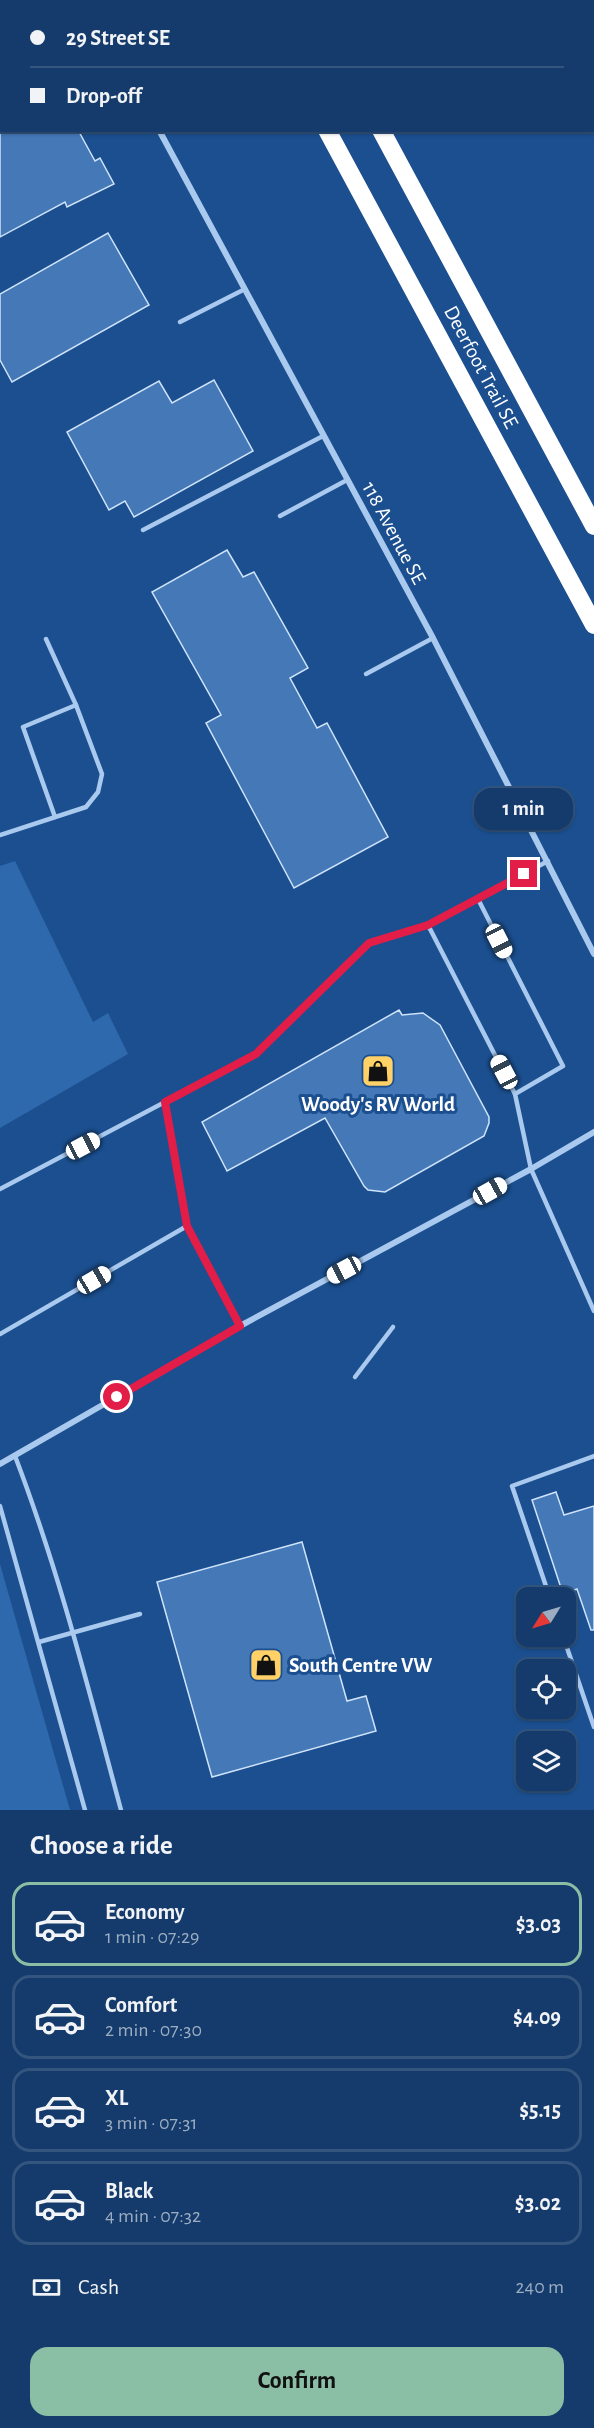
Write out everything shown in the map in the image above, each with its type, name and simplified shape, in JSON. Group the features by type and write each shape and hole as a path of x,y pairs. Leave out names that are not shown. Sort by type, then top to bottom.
{"highway":[{"name":"Deerfoot Trail SE","path":"328,132 594,625"},
{"name":"Deerfoot Trail SE","path":"382,132 594,526"},
{"path":"560,560 594,643"}],"street":[{"name":"118 Avenue SE","path":"160,132 433,638 594,954"},
{"path":"0,1464 240,1326 531,1169 594,1131"}],"lane":[{"path":"180,322 245,289"},
{"path":"143,530 324,436"},
{"path":"280,516 347,480"},
{"path":"366,674 433,638"},
{"path":"0,835 86,807 98,792 102,774 76,705 46,639"},
{"path":"55,817 23,727 76,705"},
{"path":"0,1190 256,1054 369,943 428,925 548,861"},
{"path":"478,899 563,1066 515,1094"},
{"path":"428,925 515,1094 531,1169 594,1311"},
{"path":"165,1102 187,1226 240,1326"},
{"path":"0,1334 187,1226"},
{"path":"355,1377 393,1327"},
{"path":"15,1456 37,1515 73,1634 121,1810"},
{"path":"546,1587 512,1486 594,1456"},
{"path":"0,1506 85,1810"},
{"path":"39,1642 140,1614"},
{"path":"567,1647 594,1727"}],"shaded area":[{"path":"15,861 93,1022 108,1013 128,1054 0,1128 0,866"},
{"path":"0,1564 70,1810 0,1810"}],"building":[{"path":"0,132 79,132 95,161 100,158 114,184 67,207 65,202 0,237"},
{"path":"108,233 149,305 12,382 0,360 0,294"},
{"path":"214,380 253,451 134,517 125,501 109,510 67,432 159,381 172,403"},
{"path":"227,550 243,577 254,572 308,668 290,678 317,728 327,723 388,837 294,888 206,723 221,715 152,592"},
{"name":"Woody's RV World","path":"399,1010 402,1015 423,1013 440,1025 489,1117 484,1136 385,1192 368,1190 364,1186 325,1118 227,1171 202,1122"},
{"path":"556,1492 564,1515 594,1506 594,1630 591,1630 576,1587 561,1587 532,1500"},
{"path":"302,1542 347,1701 366,1696 376,1731 212,1777 157,1582"}],"place":[{"name":"Woody's RV World","path":"378,1071"},
{"name":"South Centre VW","path":"266,1665"}],"route":[{"path":"117,1397 240,1326 187,1226 165,1102 256,1054 369,943 428,925 524,874"}]}
